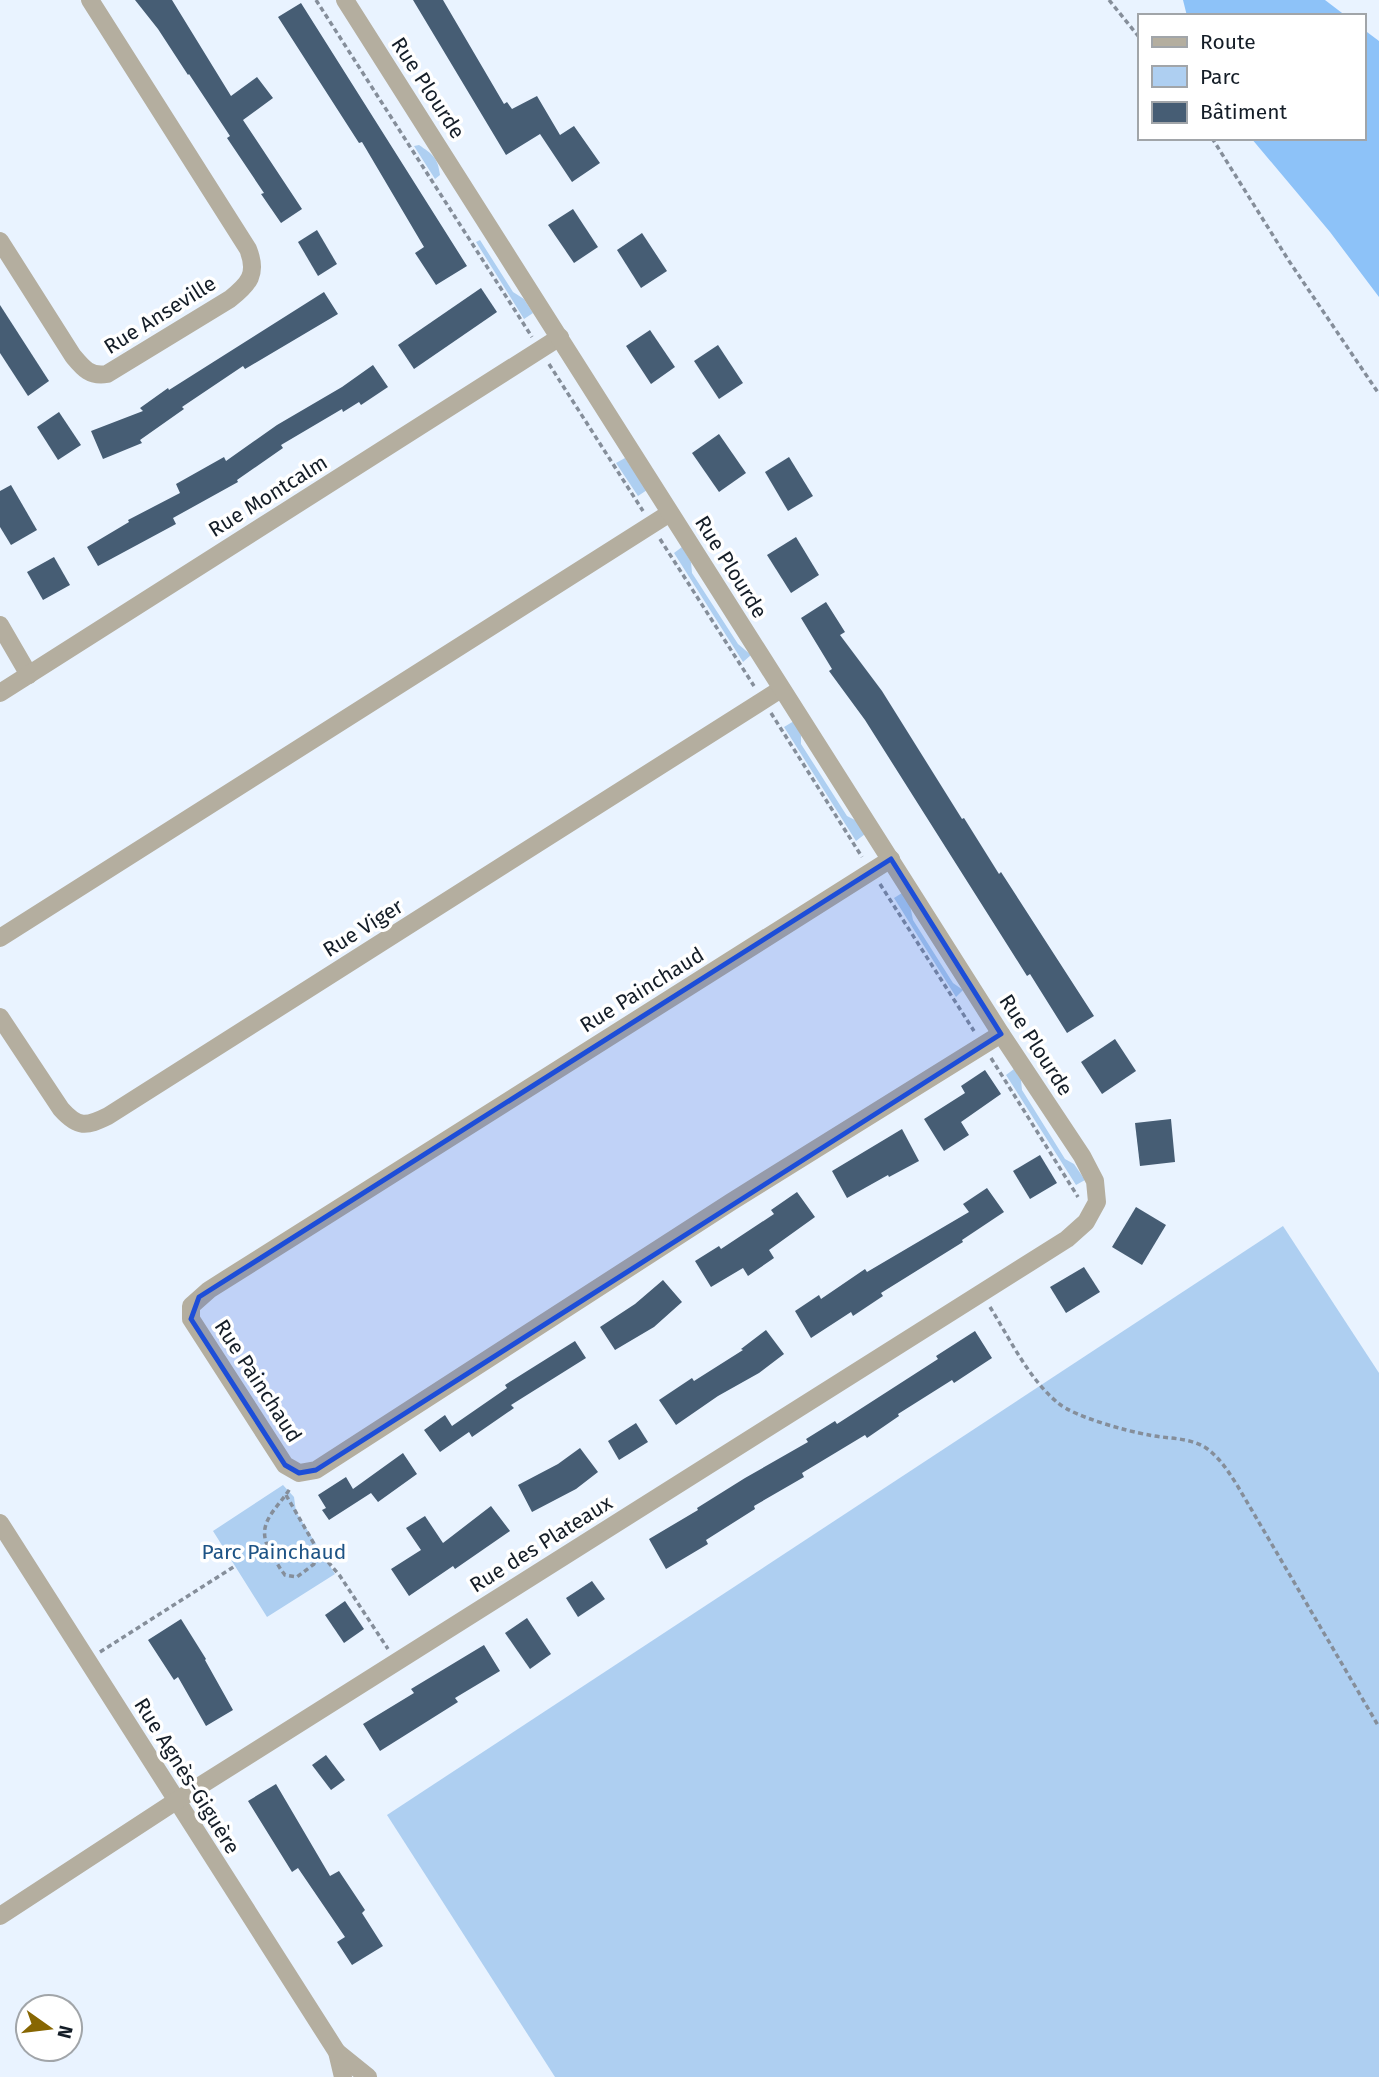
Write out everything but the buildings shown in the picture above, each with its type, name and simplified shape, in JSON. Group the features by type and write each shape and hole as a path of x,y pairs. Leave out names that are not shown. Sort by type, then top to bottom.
{"street":[{"name":"Rue Anseville","path":"0,241 73,356 85,370 97,376 107,374 230,299 246,287 251,276 253,262 248,249 90,0"},
{"name":"Rue Plourde","path":"345,0 781,689 1082,1156 1095,1181 1093,1209"},
{"name":"Rue Montcalm","path":"0,693 560,337"},
{"path":"0,937 670,513"},
{"path":"0,625 29,675"},
{"name":"Rue Viger","path":"0,1017 71,1121 83,1125 93,1123 120,1109 781,689"},
{"name":"Rue Painchaud","path":"891,859 199,1297 191,1307 191,1319 285,1465 299,1473 316,1470 720,1210 1001,1034"},
{"name":"Rue des Plateaux","path":"0,1916 176,1801 1067,1239 1086,1222 1093,1209"},
{"name":"Rue Agnès-Giguère","path":"0,1523 337,2052 368,2077"},
{"name":"Rue Agnès-Giguère","path":"337,2052 343,2077"}],"path":[{"path":"316,0 982,1045 1093,1209"},
{"path":"1109,0 1138,36"},
{"path":"1213,140 1289,261 1379,394"},
{"path":"981,1293 1032,1375 1059,1404 1102,1423 1148,1435 1184,1439 1204,1447 1219,1459 1237,1485 1379,1727"},
{"path":"299,1473 267,1522 264,1541 281,1570 290,1577 303,1574 314,1564 317,1549"},
{"path":"286,1495 317,1549 340,1576 396,1662"},
{"path":"87,1660 235,1566"}],"highlighted area":[{"path":"891,859 1001,1034 316,1470 299,1473 285,1465 191,1319 199,1297"}],"green space":[{"path":"419,145 436,160 440,175 435,179 414,146"},
{"path":"480,240 513,292 524,299 533,313 524,319 476,242"},
{"path":"625,458 647,490 638,496 616,463"},
{"path":"682,547 691,562 692,573 738,644 751,655 743,662 674,553"},
{"path":"794,721 801,735 801,744 847,816 857,821 865,834 856,841 784,727"},
{"path":"902,893 910,905 913,920 953,983 963,990 956,997 894,898"},
{"path":"1014,1069 1021,1080 1022,1090 1065,1159 1074,1164 1085,1180 1076,1185 1006,1075"},
{"path":"1283,1226 1379,1373 1379,2077 555,2077 387,1815"},
{"name":"Parc Painchaud","path":"283,1485 294,1497 296,1512 335,1574 267,1617 213,1531"}],"shaded area":[{"path":"1183,0 1325,0 1343,14 1186,14"},
{"path":"1365,30 1379,41 1379,297 1330,232 1253,140 1365,140"}]}
